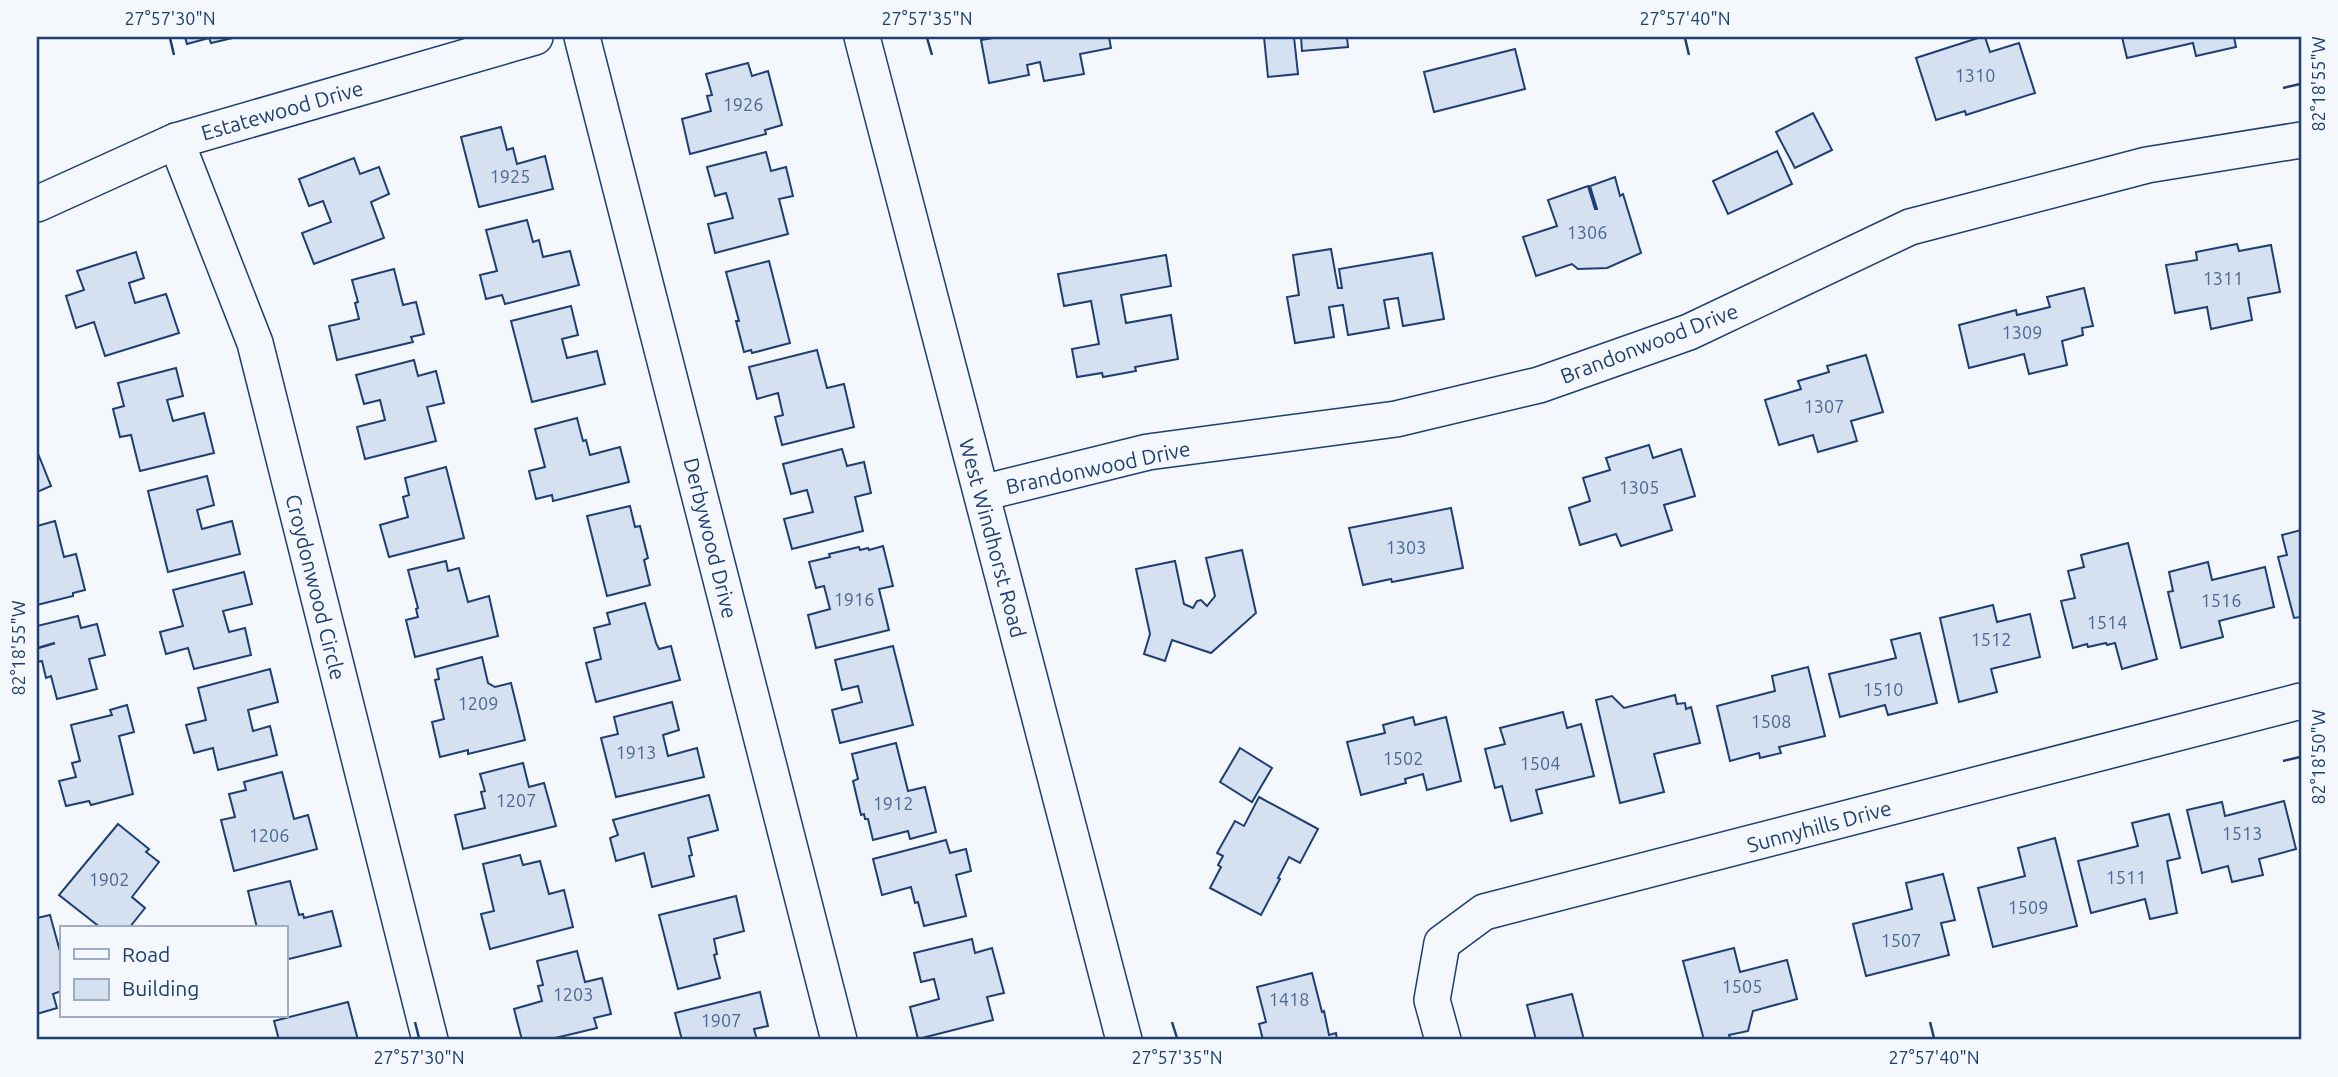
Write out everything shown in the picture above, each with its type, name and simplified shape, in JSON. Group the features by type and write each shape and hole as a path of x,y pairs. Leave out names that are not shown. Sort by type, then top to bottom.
{"street":[{"name":"Estatewood Drive","path":"37,204 176,141 535,37"},
{"name":"Derbywood Drive","path":"582,37 839,1040"},
{"name":"West Windhorst Road","path":"862,37 1124,1040"},
{"name":"Brandonwood Drive","path":"982,493 1147,452 1396,419 1539,385 1689,332 1910,227 2147,164 2301,140"},
{"name":"Croydonwood Circle","path":"176,141 255,343 430,1040"},
{"name":"Sunnyhills Drive","path":"1443,1040 1432,1000 1442,943 1484,912 2301,701"}],"building":[{"path":"185,37 237,37 211,43 209,38 187,44"},
{"path":"999,37 1109,37 1111,48 1080,54 1084,74 1044,81 1040,62 1027,65 1029,75 989,83 981,40"},
{"path":"1264,37 1294,37 1298,74 1268,77"},
{"path":"1301,37 1347,37 1348,47 1302,51"},
{"path":"1985,37 1990,52 2019,43 2035,93 1966,115 1965,111 1936,120 1916,58"},
{"path":"2122,37 2234,37 2236,47 2196,56 2193,43 2127,58"},
{"path":"1515,49 1525,89 1434,112 1424,72"},
{"path":"748,63 752,76 768,71 782,125 765,130 766,134 690,154 682,119 711,111 707,96 712,95 706,74"},
{"path":"1813,113 1832,150 1795,168 1776,132"},
{"path":"501,127 507,150 513,148 517,164 545,156 553,189 479,207 461,137"},
{"path":"1777,151 1792,184 1728,214 1713,181"},
{"path":"766,152 771,171 786,167 793,196 779,199 788,234 715,253 708,224 733,218 726,193 715,196 707,167"},
{"path":"354,158 360,174 379,167 389,194 371,202 384,238 314,264 302,233 331,222 323,201 309,206 299,179"},
{"path":"1615,177 1641,253 1607,268 1578,269 1572,264 1536,276 1523,237 1557,226 1548,200 1588,186 1597,209 1590,186"},
{"path":"527,220 533,242 539,240 543,257 570,251 579,285 505,304 502,295 486,299 480,275 497,271 486,230"},
{"path":"2237,244 2239,251 2271,245 2280,292 2248,298 2252,320 2211,329 2207,307 2175,313 2166,265 2197,260 2196,252"},
{"path":"1331,249 1338,288 1342,288 1339,269 1432,253 1444,319 1403,326 1398,298 1384,300 1389,328 1348,335 1343,305 1329,307 1334,337 1295,343 1287,297 1299,295 1293,255"},
{"path":"136,252 144,278 129,283 135,303 166,294 179,333 105,356 94,322 76,328 66,296 84,290 77,271"},
{"path":"1166,255 1171,286 1121,295 1126,323 1171,315 1178,359 1135,367 1136,371 1103,377 1102,373 1077,377 1072,349 1099,344 1091,301 1064,306 1058,274"},
{"path":"769,261 790,343 752,353 751,350 744,352 726,272"},
{"path":"394,269 403,305 416,302 424,334 411,337 413,342 337,360 329,326 359,319 352,280"},
{"path":"2084,288 2093,326 2082,328 2083,335 2062,341 2067,365 2029,374 2024,354 1969,368 1959,325 2016,310 2017,315 2050,307 2047,297"},
{"path":"571,306 578,335 562,339 567,358 597,351 605,384 532,402 511,321"},
{"path":"817,350 827,388 844,384 854,427 782,445 775,417 783,415 778,393 757,399 749,367"},
{"path":"1866,355 1883,412 1851,421 1857,441 1818,452 1813,435 1779,445 1765,400 1801,389 1798,381 1829,372 1827,366"},
{"path":"414,360 418,376 436,371 444,403 427,407 436,441 365,459 357,427 385,420 380,400 364,404 356,375"},
{"path":"176,368 183,396 167,400 173,421 204,413 214,453 140,471 131,435 120,437 113,409 124,406 118,383"},
{"path":"577,418 590,455 620,447 629,482 553,501 552,495 536,499 529,471 545,467 535,429"},
{"path":"1649,445 1653,458 1681,449 1695,496 1664,505 1672,530 1621,546 1616,534 1580,545 1569,508 1590,501 1583,478 1610,470 1606,458"},
{"path":"842,449 847,466 864,462 871,493 855,497 863,531 792,549 784,519 813,512 807,490 791,494 783,464"},
{"path":"37,451 51,486 37,492"},
{"path":"446,467 464,538 389,557 380,525 408,517 403,497 409,495 405,478"},
{"path":"207,476 214,505 197,510 202,529 232,521 240,554 168,572 148,491"},
{"path":"630,506 635,527 640,526 648,558 644,560 650,585 607,596 587,516"},
{"path":"1451,508 1463,568 1363,585 1349,528"},
{"path":"55,521 64,557 76,554 85,590 73,593 73,596 37,605 37,526"},
{"path":"2301,530 2301,617 2294,618 2278,557 2287,555 2282,535"},
{"path":"2128,543 2157,659 2122,669 2115,643 2088,647 2087,644 2073,648 2061,601 2075,598 2068,571 2084,567 2081,555"},
{"path":"883,546 893,586 879,589 889,630 816,648 808,615 830,609 824,586 816,588 809,562 859,547 860,550 869,550"},
{"path":"1242,550 1256,613 1211,653 1172,640 1165,661 1144,654 1150,634 1136,569 1175,561 1184,604 1193,608 1197,601 1201,600 1207,606 1215,596 1206,558"},
{"path":"446,561 448,571 459,568 468,602 489,596 498,636 415,657 406,620 418,617 418,608 408,570"},
{"path":"2208,562 2212,580 2265,567 2274,607 2219,621 2223,637 2181,648 2168,592 2173,591 2169,572"},
{"path":"244,572 252,604 223,611 229,632 245,628 251,655 194,669 188,648 166,654 160,632 183,626 173,590"},
{"path":"645,603 656,643 659,649 671,646 680,680 596,702 586,663 601,659 594,628 610,624 607,613"},
{"path":"1993,605 1997,622 2030,614 2040,657 1991,669 1997,692 1959,702 1940,618"},
{"path":"78,616 81,628 97,624 105,655 89,659 97,689 57,699 51,676 46,678 42,661 37,662 37,626"},
{"path":"1920,633 1937,703 1888,715 1885,705 1840,717 1829,674 1896,658 1891,640"},
{"path":"893,646 913,725 840,743 832,710 862,702 858,686 842,690 835,660"},
{"path":"482,657 488,683 495,687 511,683 525,740 468,754 468,750 440,757 432,722 444,719 435,680 439,679 437,669"},
{"path":"1808,667 1825,736 1779,747 1781,753 1760,758 1759,753 1730,761 1717,706 1775,691 1772,676"},
{"path":"270,669 278,702 248,710 253,731 270,726 277,755 218,770 213,748 194,753 186,725 206,720 198,688"},
{"path":"1675,695 1677,704 1685,703 1686,709 1691,707 1700,743 1654,754 1664,792 1620,803 1596,700 1612,696 1624,708"},
{"path":"672,702 679,730 663,735 668,756 697,748 704,777 616,797 601,738 618,734 614,717"},
{"path":"127,705 134,732 119,736 133,794 91,805 89,801 66,806 59,781 76,777 72,763 80,761 71,725 112,715 110,710"},
{"path":"1563,712 1567,728 1581,724 1594,776 1536,790 1542,813 1511,821 1502,786 1495,788 1485,749 1505,744 1500,728"},
{"path":"1413,717 1415,725 1446,717 1461,781 1427,790 1423,774 1405,779 1406,783 1361,795 1347,742 1385,733 1383,725"},
{"path":"896,743 908,791 925,787 936,832 910,839 908,831 873,840 868,819 865,819 864,814 861,815 853,781 858,779 852,754"},
{"path":"1240,748 1272,768 1252,802 1220,782"},
{"path":"523,763 529,787 544,783 556,826 463,849 455,815 485,808 481,792 485,791 480,774"},
{"path":"282,772 294,819 308,815 317,849 234,871 221,820 235,817 229,794 246,790 244,782"},
{"path":"709,795 718,830 688,838 694,876 652,887 644,853 616,861 610,838 618,835 613,820"},
{"path":"1259,797 1318,829 1300,863 1289,857 1261,915 1210,888 1221,867 1218,865 1223,856 1217,853 1235,821 1244,826"},
{"path":"2284,801 2296,849 2259,859 2263,875 2232,882 2228,866 2202,873 2187,810 2222,802 2225,816"},
{"path":"2169,814 2180,858 2167,861 2177,913 2150,919 2145,899 2091,913 2078,861 2138,846 2132,823"},
{"path":"118,824 149,849 146,852 159,862 132,897 145,908 131,926 98,926 59,895"},
{"path":"2055,838 2077,926 1993,947 1978,888 2025,876 2018,848"},
{"path":"946,840 950,853 966,849 971,871 956,875 966,916 924,926 911,887 882,895 873,859"},
{"path":"520,855 523,865 540,861 549,894 564,890 573,927 490,949 481,914 494,911 483,864"},
{"path":"1943,874 1955,920 1941,923 1949,955 1866,976 1853,924 1912,909 1906,883"},
{"path":"290,881 299,915 303,914 304,918 332,911 341,946 287,960 287,926 257,926 248,891"},
{"path":"736,896 744,931 714,939 717,954 714,955 720,978 678,989 659,915"},
{"path":"50,915 60,951 60,991 53,994 57,1008 37,1014 37,918"},
{"path":"972,939 975,953 992,948 1004,993 987,997 993,1020 918,1039 910,1007 939,999 934,979 921,982 914,953"},
{"path":"1734,948 1740,972 1787,960 1797,999 1753,1011 1748,1031 1729,1035 1730,1038 1721,1040 1704,1040 1683,961"},
{"path":"577,951 585,982 602,978 611,1014 594,1018 597,1028 547,1040 522,1040 514,1009 542,1001 538,986 543,985 537,961"},
{"path":"1312,973 1329,1035 1336,1033 1337,1040 1263,1040 1259,1024 1266,1022 1257,987"},
{"path":"760,992 768,1026 754,1029 757,1040 682,1040 675,1013"},
{"path":"1572,994 1584,1040 1536,1040 1527,1005"},
{"path":"348,1002 358,1040 279,1040 274,1021"}]}
